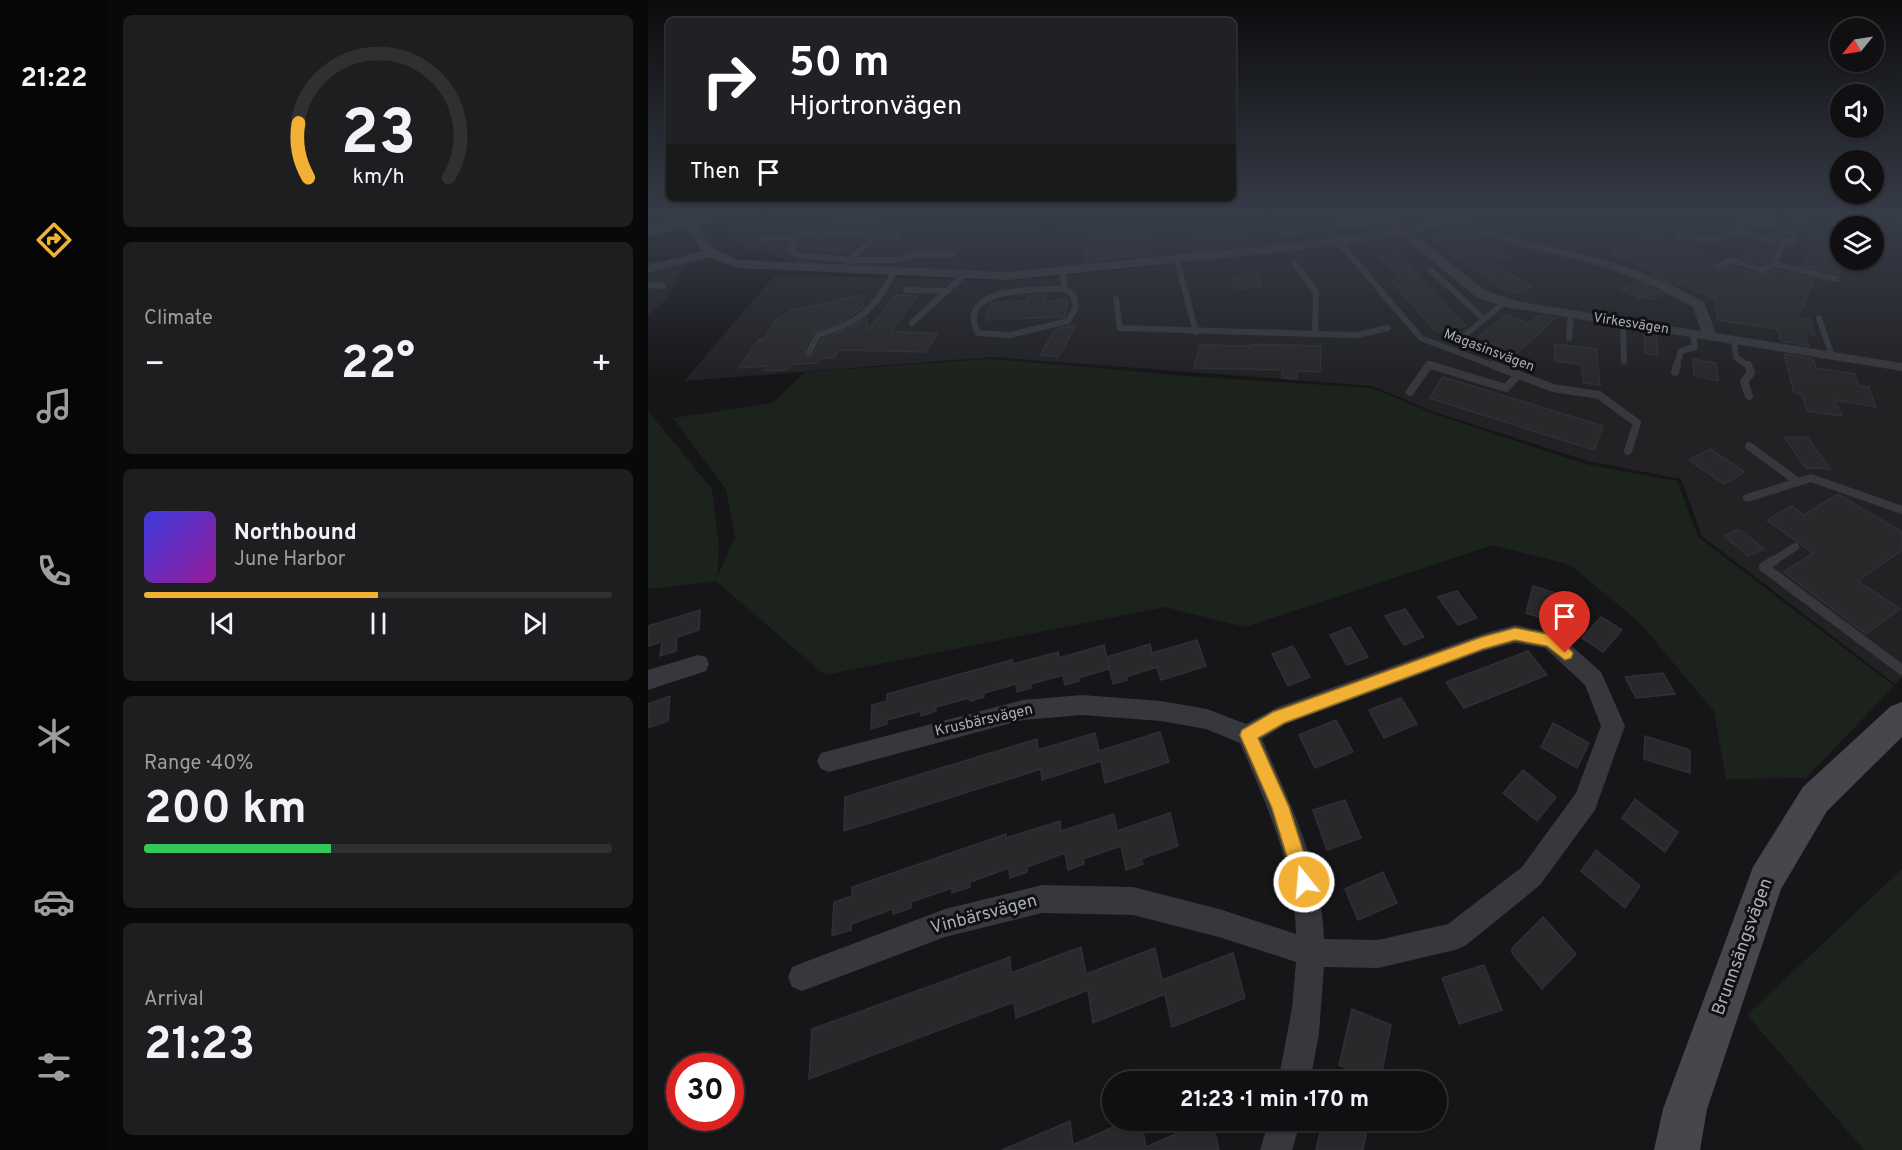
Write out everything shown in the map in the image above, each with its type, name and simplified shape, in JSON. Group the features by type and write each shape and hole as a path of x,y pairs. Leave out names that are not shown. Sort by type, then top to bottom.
{"street":[{"path":"886,271 1008,276 1076,271"},
{"name":"Virkesvägen","path":"1452,271 1481,294 1505,302 1571,315 1902,367"},
{"path":"1625,271 1655,280 1699,305 1710,336"},
{"name":"Vinbärsvägen","path":"802,976 945,923 1042,899 1133,901 1219,923 1311,953 1378,954 1455,936 1531,876 1586,801 1613,726 1593,679 1551,640 1515,634 1482,643 1278,717 1248,735"},
{"path":"648,680 698,664"},
{"name":"Krusbärsvägen","path":"829,761 1023,710 1082,705 1161,711 1195,717 1248,735"},
{"name":"Brunnsängsvägen","path":"1677,1150 1685,1109 1766,880 1815,799 1902,716"},
{"path":"1248,735 1280,807 1304,882 1311,953 1302,1049 1297,1071"},
{"path":"1276,1150 1282,1131"}],"lane":[{"path":"809,352 818,335 861,319 874,308 895,271"},
{"path":"1180,271 1196,332"},
{"path":"1300,271 1316,292 1315,334"},
{"name":"Magasinsvägen","path":"1363,271 1421,338 1553,388 1599,395 1636,423 1628,452"},
{"path":"1432,271 1484,319"},
{"path":"1802,271 1836,279"},
{"path":"1063,272 1064,288"},
{"path":"912,323 965,274"},
{"path":"648,285 663,286"},
{"path":"1064,288 1073,294 1077,307 1068,321 1010,335 978,333 972,321 973,311 982,301 989,298 1026,290 1064,288"},
{"path":"906,290 948,291"},
{"path":"1116,300 1120,328 1357,335 1388,328"},
{"path":"1460,340 1505,302"},
{"path":"1569,338 1571,315"},
{"path":"1819,318 1832,356"},
{"path":"1623,323 1624,361"},
{"path":"1675,372 1681,351 1695,347 1693,333"},
{"path":"1734,340 1736,357 1749,366 1751,373 1744,381 1749,396"},
{"path":"1410,392 1429,365 1506,388 1518,375"},
{"path":"1749,446 1798,482"},
{"path":"1747,498 1811,478 1902,510"},
{"path":"1796,547 1764,567 1902,670"}],"shaded area":[{"path":"648,271 682,271 667,299 648,315"},
{"path":"962,271 1030,271 1015,272"},
{"path":"1115,271 1902,271 1902,677 1895,684 1702,536 1681,479 1588,461 1434,412 1373,386 993,357 684,381 775,275 1006,281"},
{"path":"991,359 1200,377 1372,388 1432,413 1585,464 1677,481 1698,537 1894,686 1806,778 1726,779 1714,711 1639,622 1570,565 1493,545 1245,627 1165,607 825,675 716,581 648,589 648,411 712,489 719,547 717,578 735,537 726,489 673,418 773,403 805,372"},
{"path":"1902,869 1902,1150 1864,1150 1747,1015"}],"building":[{"path":"1393,271 1414,271 1466,326 1436,332 1390,279 1400,277"},
{"path":"1477,271 1506,271 1532,287 1510,294"},
{"path":"1653,271 1746,271 1760,275 1779,271 1815,279 1798,317 1810,319 1815,335 1805,333 1809,346 1781,341 1777,329 1718,320 1715,299 1681,284 1677,286 1652,274 1656,272"},
{"path":"1825,271 1840,271 1840,274"},
{"path":"1255,274 1262,286 1236,290 1230,278"},
{"path":"1637,282 1663,294 1651,300 1645,297 1639,298 1622,290"},
{"path":"861,295 864,307 844,320 814,332 804,350 806,356 813,355 822,339 848,329 866,318 869,330 895,295 917,296 891,332 938,333 926,352 839,350 834,358 821,358 817,363 793,364 786,370 765,371 768,366 739,368 759,339 764,339 779,317 786,316 790,311"},
{"path":"1029,295 1046,295 1044,301 1068,300 1064,317 985,320 991,303 1027,301"},
{"path":"1506,315 1529,324 1539,315 1555,318 1515,355 1478,337"},
{"path":"1076,326 1058,357 1040,355 1056,329"},
{"path":"1644,332 1656,334 1658,355 1645,353"},
{"path":"1253,344 1321,346 1320,372 1298,371 1297,379 1282,378 1282,370 1194,368 1200,345 1253,346"},
{"path":"1555,344 1596,349 1600,385 1584,383 1581,364 1555,361"},
{"path":"1784,354 1813,359 1816,368 1855,374 1859,386 1869,387 1876,407 1835,400 1842,416 1807,411 1801,394 1794,393"},
{"path":"1693,359 1716,363 1718,381 1694,376"},
{"path":"1443,377 1603,426 1594,450 1429,398"},
{"path":"1784,437 1807,437 1830,469 1806,468"},
{"path":"1710,449 1745,472 1724,484 1689,460"},
{"path":"1838,494 1902,532 1902,550 1858,581 1900,609 1866,634 1784,572 1813,553 1767,520 1792,506 1804,515"},
{"path":"1739,529 1764,549 1748,556 1724,536"},
{"path":"1533,586 1555,593 1548,620 1526,613"},
{"path":"1457,591 1477,618 1458,625 1438,597"},
{"path":"1405,609 1424,637 1404,645 1385,616"},
{"path":"700,610 699,630 677,637 676,651 660,656 662,642 648,646 648,626"},
{"path":"1601,617 1622,630 1603,652 1582,638"},
{"path":"1350,627 1368,657 1347,665 1330,635"},
{"path":"1197,640 1206,666 1161,680 1157,667 1126,677 1127,680 1113,684 1107,657 1150,644 1152,653"},
{"path":"1104,645 1109,669 1078,678 1079,681 1065,685 1063,675 1031,684 1031,688 1017,692 1016,684 984,693 984,697 970,701 969,698 936,707 936,711 921,716 921,711 887,720 887,724 871,729 872,705 887,701 887,694 1012,660 1013,664 1058,652 1059,658"},
{"path":"1293,646 1310,677 1288,686 1272,654"},
{"path":"1528,651 1547,675 1464,708 1446,682"},
{"path":"1663,673 1675,694 1636,698 1625,677"},
{"path":"670,696 668,721 648,728 648,704"},
{"path":"1401,698 1417,724 1384,738 1369,710"},
{"path":"1336,720 1353,752 1315,768 1299,735"},
{"path":"1553,723 1589,743 1577,768 1541,747"},
{"path":"1160,732 1169,762 1105,783 1101,761 1042,780 1041,769 844,831 845,797 1037,739 1038,750 1095,733 1099,751"},
{"path":"1645,736 1690,750 1690,773 1644,759"},
{"path":"1523,770 1556,797 1537,821 1503,793"},
{"path":"1635,799 1678,832 1665,852 1622,818"},
{"path":"1345,800 1361,838 1327,850 1313,810"},
{"path":"1170,813 1178,846 1141,859 1143,864 1126,870 1121,846 1083,859 1084,864 1068,870 1065,853 1027,867 1027,872 1010,878 1009,868 970,882 970,887 952,893 952,888 911,902 911,908 893,914 893,909 851,924 851,930 832,936 834,902 852,896 852,887 1006,834 1006,838 1060,821 1061,831 1114,814 1117,831"},
{"path":"1596,850 1640,886 1625,908 1581,871"},
{"path":"1383,872 1397,903 1358,920 1345,889"},
{"path":"1543,917 1576,954 1542,989 1512,953 1512,948"},
{"path":"1081,947 1086,974 1155,948 1162,980 1233,953 1245,998 1172,1027 1165,994 1093,1023 1088,990 1016,1018 1014,1002 809,1079 812,1029 1010,957 1011,973"},
{"path":"1484,965 1502,1010 1459,1024 1442,978"},
{"path":"1352,1009 1391,1025 1382,1071 1349,1071 1349,1069 1339,1065"},
{"path":"1070,1121 1073,1145 1104,1131 1143,1131 1146,1147 1182,1131 1215,1131 1219,1150 1002,1150"},
{"path":"1320,1131 1367,1131 1363,1150 1316,1150"}],"route":[{"path":"1304,882 1280,807 1248,735 1278,717 1366,687 1482,643 1515,634 1551,640 1565,653"}]}
